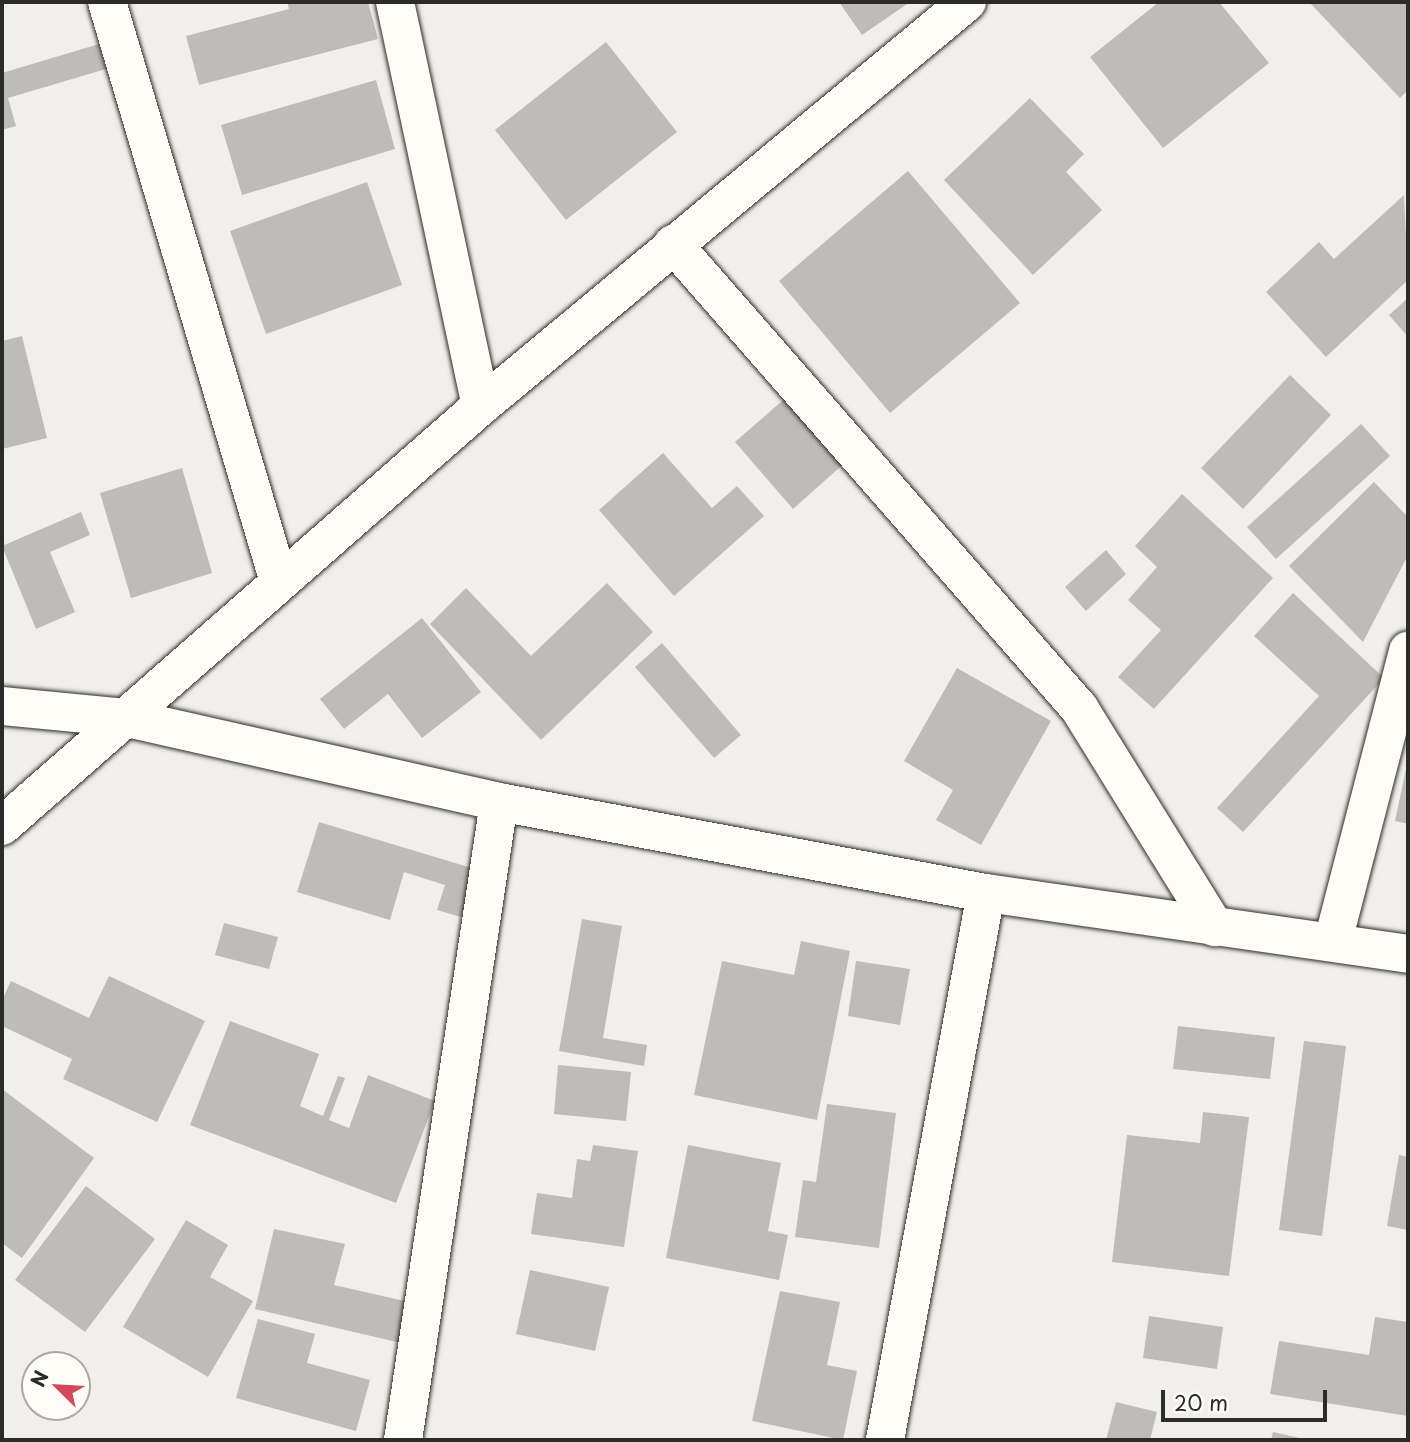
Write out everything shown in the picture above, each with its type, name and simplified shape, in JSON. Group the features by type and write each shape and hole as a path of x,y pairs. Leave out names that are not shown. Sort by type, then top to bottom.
{"street":[{"path":"107,2 279,582"},
{"path":"395,2 481,406"},
{"path":"2,827 481,406 967,2"},
{"path":"673,244 1079,708 1215,927"},
{"path":"1333,941 1408,651"},
{"path":"2,706 127,718 499,803 986,893 1215,927 1333,941 1408,954"},
{"path":"403,1440 499,803"},
{"path":"885,1440 986,893"}],"building":[{"path":"287,2 368,2 378,39 199,85 186,36 289,9"},
{"path":"839,2 910,2 862,35"},
{"path":"1159,2 1219,2 1269,63 1163,148 1090,57"},
{"path":"1309,2 1408,2 1408,90 1400,98"},
{"path":"606,42 677,132 566,220 495,130"},
{"path":"99,44 106,69 8,98 16,126 2,130 2,73"},
{"path":"376,80 395,149 242,195 221,125"},
{"path":"1030,98 1084,154 1066,172 1102,210 1033,275 944,180"},
{"path":"908,171 1020,303 890,413 779,281"},
{"path":"367,182 402,285 266,334 230,231"},
{"path":"1404,195 1408,280 1326,357 1266,292 1319,242 1334,259"},
{"path":"1408,298 1408,337 1389,315"},
{"path":"22,336 47,438 2,449 2,341"},
{"path":"1290,375 1331,415 1243,509 1201,468"},
{"path":"790,394 848,460 793,509 735,442"},
{"path":"1361,424 1390,456 1276,559 1247,527"},
{"path":"663,453 712,508 737,486 764,516 674,596 599,510"},
{"path":"182,468 212,573 131,598 100,493"},
{"path":"1374,482 1408,517 1408,555 1363,642 1289,566"},
{"path":"1182,494 1273,578 1154,709 1118,677 1161,630 1128,600 1157,567 1135,546"},
{"path":"81,512 90,535 50,552 75,612 36,629 2,546"},
{"path":"1106,550 1126,574 1086,611 1065,587"},
{"path":"607,583 653,632 541,740 430,624 466,588 531,656"},
{"path":"1293,593 1384,678 1243,832 1217,808 1319,696 1254,636"},
{"path":"422,618 481,692 422,738 388,694 344,729 320,699"},
{"path":"662,643 741,735 714,758 635,667"},
{"path":"957,668 1051,721 981,845 936,820 953,790 904,761"},
{"path":"1408,764 1408,824 1395,821"},
{"path":"319,822 475,869 461,917 437,910 445,885 404,872 390,920 297,892"},
{"path":"582,919 622,926 603,1038 647,1045 644,1066 559,1051"},
{"path":"224,923 278,937 269,969 215,955"},
{"path":"801,941 850,951 817,1120 694,1095 722,961 794,975"},
{"path":"856,961 910,969 900,1025 848,1016"},
{"path":"109,976 205,1021 157,1122 63,1079 72,1059 2,1026 2,1000 11,981 89,1018"},
{"path":"230,1021 319,1054 300,1106 323,1116 338,1076 345,1078 329,1120 349,1128 368,1075 435,1101 396,1203 190,1125"},
{"path":"1178,1026 1275,1037 1270,1079 1173,1069"},
{"path":"1304,1041 1346,1046 1322,1236 1279,1230"},
{"path":"558,1065 631,1072 626,1121 554,1114"},
{"path":"2,1089 94,1158 22,1258 2,1243"},
{"path":"827,1104 896,1113 879,1248 795,1237 803,1180 816,1182"},
{"path":"1203,1112 1249,1117 1229,1276 1112,1262 1127,1135 1200,1143"},
{"path":"593,1145 638,1151 624,1247 531,1234 537,1193 572,1198 577,1159 590,1161"},
{"path":"688,1145 781,1163 768,1231 788,1235 779,1280 666,1258"},
{"path":"1399,1155 1408,1157 1408,1230 1387,1226"},
{"path":"86,1186 155,1239 85,1332 15,1280"},
{"path":"186,1220 228,1245 210,1277 253,1301 208,1377 123,1327"},
{"path":"274,1229 345,1244 334,1285 409,1302 401,1343 255,1309"},
{"path":"530,1270 609,1287 595,1351 516,1334"},
{"path":"780,1291 840,1302 827,1365 857,1371 843,1440 752,1421"},
{"path":"1149,1316 1223,1327 1217,1369 1143,1358"},
{"path":"1375,1317 1408,1322 1408,1416 1270,1394 1279,1341 1369,1355"},
{"path":"258,1319 315,1334 307,1363 370,1380 356,1431 236,1398"},
{"path":"1116,1402 1157,1412 1150,1440 1106,1440"},
{"path":"1273,1432 1304,1439 1304,1440 1271,1440"}]}
